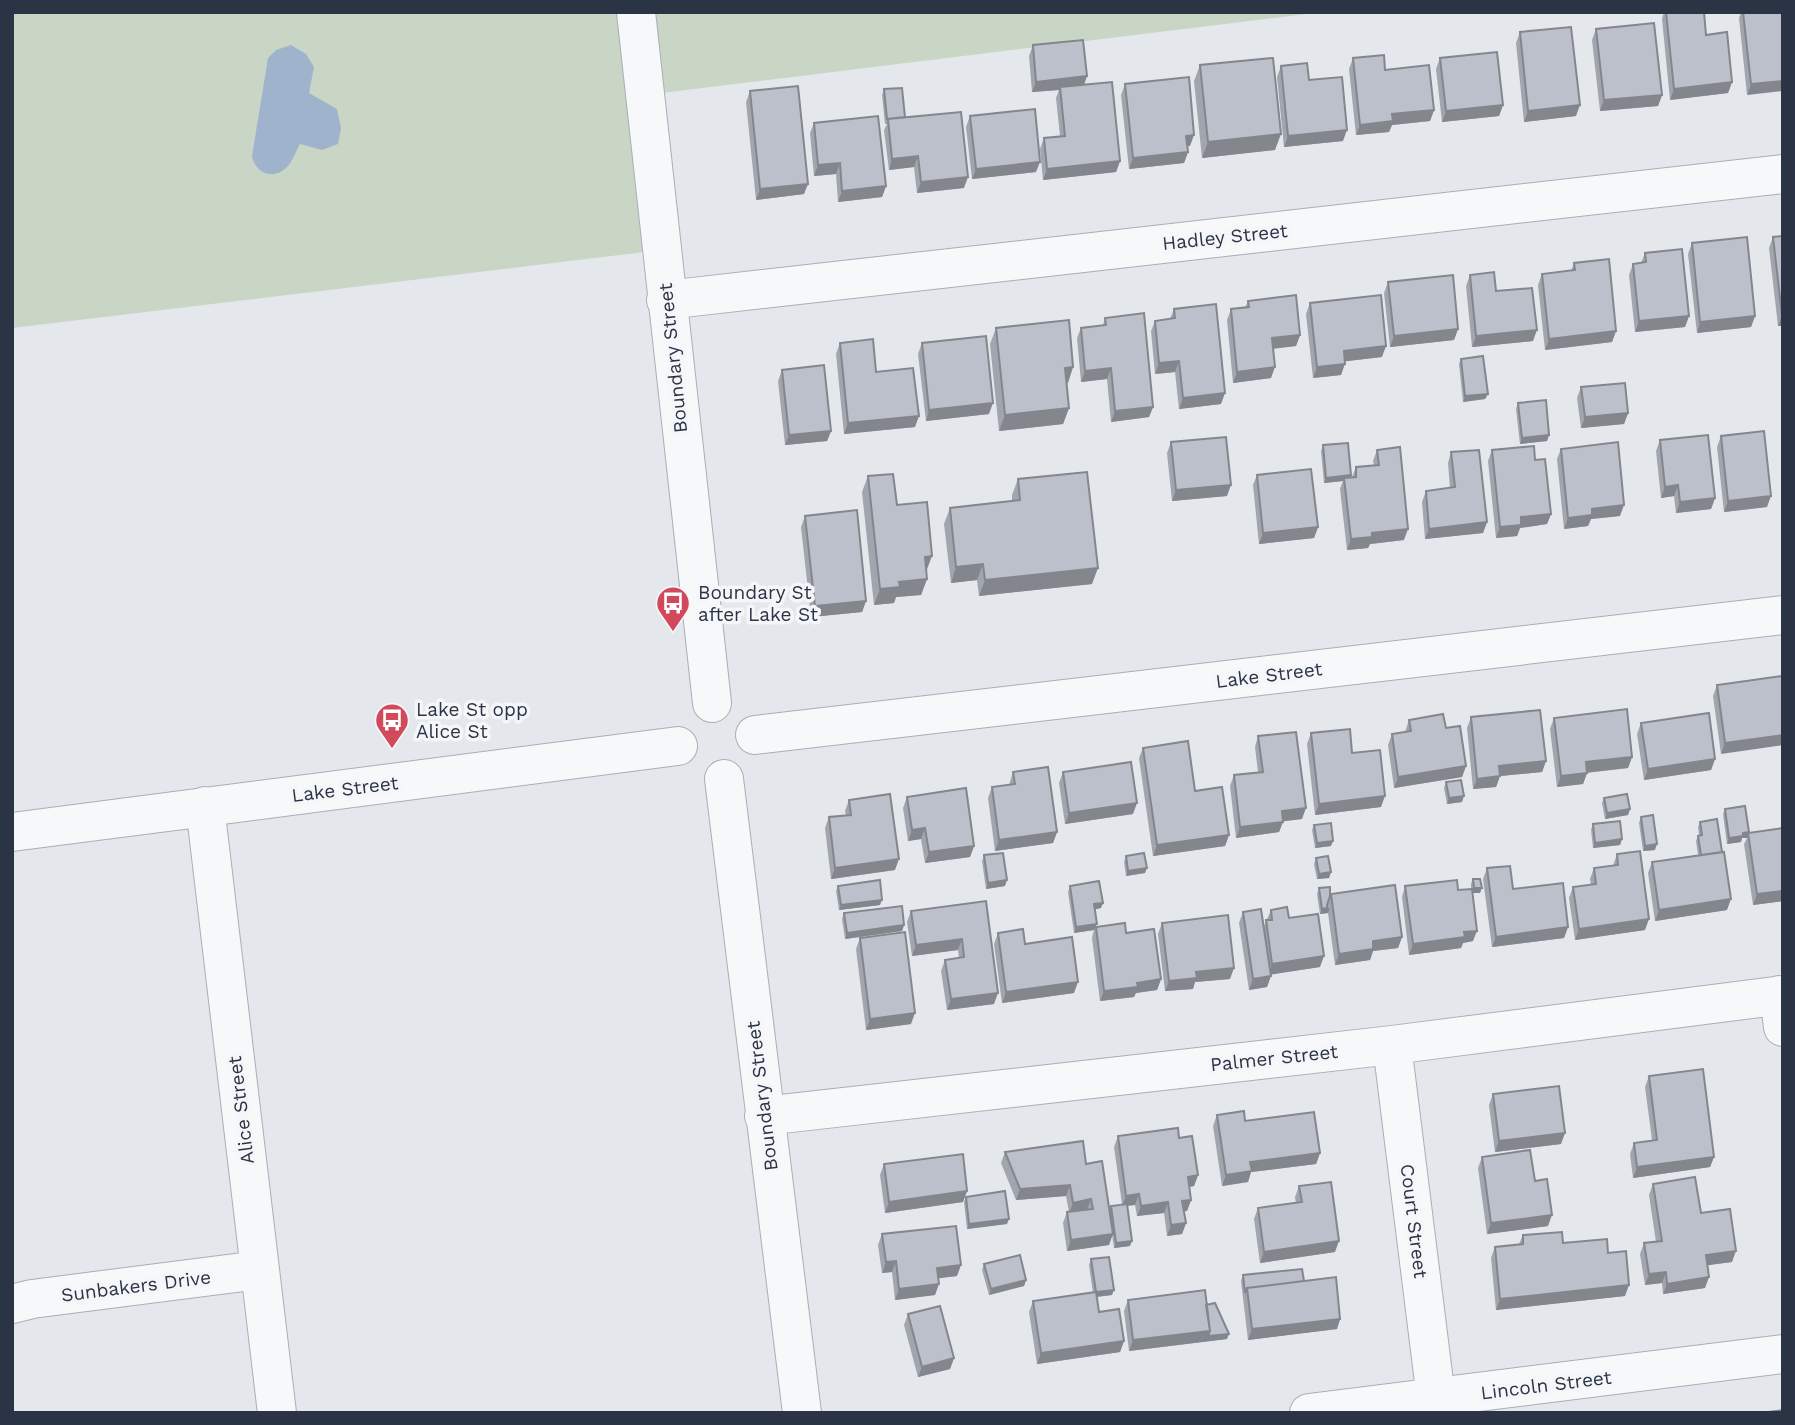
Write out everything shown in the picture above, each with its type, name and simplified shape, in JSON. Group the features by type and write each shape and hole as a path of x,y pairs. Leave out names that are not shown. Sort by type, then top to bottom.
{"street":[{"name":"Boundary Street","path":"636,12 712,703"},
{"name":"Hadley Street","path":"666,300 1783,174"},
{"name":"Lake Street","path":"755,735 1783,615"},
{"path":"712,703 726,704 740,710 750,721 755,735 752,758 745,768 724,779 708,779 694,773 683,761 678,746 679,732 686,718 697,708 712,703"},
{"name":"Lake Street","path":"12,832 678,746"},
{"name":"Boundary Street","path":"724,779 802,1413"},
{"name":"Alice Street","path":"205,806 277,1413"},
{"name":"Palmer Street","path":"764,1116 1392,1045 1781,1006"},
{"name":"Court Street","path":"1392,1045 1436,1398"},
{"name":"Sunbakers Drive","path":"12,1304 32,1299 259,1270"},
{"name":"Lincoln Street","path":"1309,1413 1783,1354"}],"green space":[{"path":"12,12 1322,12 645,95 661,250 12,328"}],"water":[{"path":"291,45 306,54 314,67 309,93 337,109 341,128 338,144 322,150 300,144 286,168 270,174 260,170 252,156 268,58 276,50"}],"building":[{"path":"1666,12 1704,12 1706,35 1727,32 1732,82 1674,89"},
{"path":"1743,12 1783,12 1783,81 1751,84"},
{"path":"1654,23 1662,95 1604,100 1596,29"},
{"path":"1571,27 1580,105 1528,111 1520,32"},
{"path":"1083,40 1087,76 1036,82 1033,45"},
{"path":"1497,52 1503,105 1446,111 1440,58"},
{"path":"1384,55 1385,70 1429,65 1434,110 1392,114 1393,121 1360,125 1353,58"},
{"path":"1273,58 1281,134 1208,142 1200,65"},
{"path":"1307,63 1309,80 1342,77 1347,130 1288,136 1281,66"},
{"path":"1189,77 1194,135 1186,136 1188,152 1133,158 1125,84"},
{"path":"1112,82 1120,161 1047,169 1044,138 1065,136 1060,87"},
{"path":"798,86 808,184 760,189 750,91"},
{"path":"902,88 905,117 887,119 884,89"},
{"path":"1035,109 1040,162 976,169 970,116"},
{"path":"961,112 968,177 921,182 918,156 892,159 888,119"},
{"path":"878,116 886,186 842,191 840,163 818,165 814,123"},
{"path":"1783,236 1783,315 1782,315 1773,237"},
{"path":"1747,237 1755,316 1700,322 1692,243"},
{"path":"1682,249 1689,316 1639,321 1633,264 1646,262 1645,253"},
{"path":"1609,259 1616,331 1549,339 1542,274 1575,270 1574,263"},
{"path":"1494,272 1496,291 1532,288 1537,330 1476,336 1470,275"},
{"path":"1453,275 1458,329 1394,336 1388,282"},
{"path":"1296,295 1300,335 1272,338 1275,367 1237,372 1231,309 1249,307 1248,301"},
{"path":"1381,295 1386,346 1344,351 1345,364 1317,367 1310,303"},
{"path":"1216,304 1225,393 1183,398 1179,361 1159,363 1155,321 1175,318 1174,309"},
{"path":"1144,313 1153,407 1115,411 1111,368 1085,371 1081,328 1106,325 1105,318"},
{"path":"1069,320 1073,367 1065,368 1069,408 1005,415 996,328"},
{"path":"986,336 993,403 929,410 922,343"},
{"path":"873,339 876,372 913,368 919,416 848,423 840,343"},
{"path":"1483,356 1488,394 1465,396 1461,359"},
{"path":"824,365 831,431 789,435 782,370"},
{"path":"1625,383 1628,413 1585,417 1581,387"},
{"path":"1546,400 1549,435 1522,438 1518,403"},
{"path":"1764,431 1771,496 1728,501 1721,436"},
{"path":"1708,435 1715,498 1680,502 1678,485 1665,487 1660,440"},
{"path":"1226,437 1231,485 1176,490 1171,442"},
{"path":"1618,442 1624,505 1592,509 1592,515 1568,518 1561,449"},
{"path":"1348,443 1351,475 1326,478 1323,445"},
{"path":"1534,446 1535,460 1545,459 1551,514 1521,517 1521,525 1500,527 1492,450"},
{"path":"1400,447 1408,529 1372,533 1372,537 1351,539 1344,478 1356,477 1356,467 1379,465 1377,450"},
{"path":"1479,450 1487,522 1429,529 1426,491 1455,487 1451,452"},
{"path":"1311,469 1318,527 1263,533 1257,475"},
{"path":"1087,472 1098,568 985,580 983,564 956,567 950,508 1020,500 1018,479"},
{"path":"893,474 897,505 927,502 932,556 925,557 927,579 899,582 900,587 880,589 868,476"},
{"path":"857,510 866,601 815,606 805,516"},
{"path":"1782,676 1783,735 1725,743 1717,685"},
{"path":"1627,709 1632,757 1586,762 1587,773 1561,776 1554,718"},
{"path":"1540,710 1546,761 1499,766 1500,776 1477,779 1471,717"},
{"path":"1709,713 1715,759 1648,769 1641,723"},
{"path":"1443,714 1446,728 1460,726 1466,766 1398,777 1392,734 1411,731 1409,720"},
{"path":"1350,729 1352,753 1380,750 1385,796 1319,804 1311,733"},
{"path":"1296,732 1306,808 1282,811 1283,822 1240,827 1234,775 1263,772 1258,736"},
{"path":"1188,741 1195,791 1222,787 1229,835 1157,845 1143,748"},
{"path":"1131,762 1137,803 1069,813 1063,772"},
{"path":"1048,767 1057,832 999,840 992,787 1015,784 1013,772"},
{"path":"1461,780 1464,796 1449,798 1446,782"},
{"path":"966,788 974,846 929,852 925,828 912,830 907,797"},
{"path":"890,794 899,859 835,868 829,817 851,815 849,800"},
{"path":"1627,794 1630,809 1607,813 1604,798"},
{"path":"1745,806 1749,832 1743,833 1743,836 1729,838 1725,809"},
{"path":"1653,815 1657,844 1645,846 1641,817"},
{"path":"1717,819 1722,852 1701,855 1698,836 1702,835 1700,822"},
{"path":"1620,821 1622,839 1595,843 1593,824"},
{"path":"1331,823 1333,841 1317,843 1314,825"},
{"path":"1783,828 1783,891 1757,894 1748,833"},
{"path":"1640,851 1649,919 1579,929 1573,887 1596,884 1594,868 1618,865 1617,854"},
{"path":"1724,852 1731,899 1659,910 1652,862"},
{"path":"1003,853 1007,880 988,883 984,855"},
{"path":"1144,853 1147,868 1128,871 1126,856"},
{"path":"1328,856 1331,872 1319,874 1316,858"},
{"path":"1510,866 1513,889 1563,883 1568,927 1496,937 1487,868"},
{"path":"1473,879 1480,879 1482,888 1474,888"},
{"path":"880,880 882,900 841,905 838,886"},
{"path":"1457,880 1458,890 1472,889 1477,931 1464,932 1465,937 1413,944 1405,886"},
{"path":"1099,881 1103,903 1094,904 1097,924 1076,927 1070,886"},
{"path":"1395,885 1402,937 1373,941 1373,949 1339,954 1331,894"},
{"path":"1330,887 1327,908 1322,909 1319,888"},
{"path":"986,901 998,993 951,999 945,960 964,957 962,939 916,945 911,911"},
{"path":"902,906 904,925 847,933 844,913"},
{"path":"1287,907 1289,918 1318,914 1324,956 1272,964 1266,920 1272,920 1271,910"},
{"path":"1261,909 1271,976 1253,979 1243,912"},
{"path":"1228,915 1234,968 1196,972 1197,978 1169,981 1162,923"},
{"path":"1125,923 1126,933 1154,929 1161,979 1137,983 1138,987 1104,991 1096,927"},
{"path":"1023,929 1025,944 1072,937 1078,982 1006,992 998,933"},
{"path":"905,932 915,1013 870,1019 860,938"},
{"path":"1703,1069 1714,1157 1637,1167 1634,1143 1657,1140 1649,1076"},
{"path":"1559,1086 1565,1133 1499,1141 1493,1094"},
{"path":"1244,1111 1245,1121 1314,1112 1320,1153 1250,1162 1252,1171 1226,1175 1217,1115"},
{"path":"1178,1128 1179,1138 1192,1136 1198,1175 1188,1177 1191,1200 1182,1201 1186,1223 1171,1225 1168,1202 1141,1206 1139,1194 1126,1196 1118,1136"},
{"path":"1083,1141 1086,1164 1102,1161 1113,1234 1071,1240 1067,1212 1093,1209 1091,1199 1073,1203 1070,1185 1020,1189 1005,1152"},
{"path":"1530,1150 1535,1181 1547,1179 1552,1215 1491,1223 1482,1157"},
{"path":"963,1154 967,1191 889,1202 884,1164"},
{"path":"1695,1177 1701,1213 1730,1209 1736,1251 1706,1255 1709,1277 1667,1284 1666,1272 1649,1274 1644,1243 1662,1241 1653,1184"},
{"path":"1331,1182 1339,1241 1264,1252 1258,1208 1302,1202 1299,1186"},
{"path":"1005,1191 1009,1219 969,1224 966,1197"},
{"path":"1127,1204 1132,1241 1116,1243 1111,1206"},
{"path":"956,1226 961,1265 937,1268 939,1284 899,1289 896,1261 886,1262 882,1234"},
{"path":"1562,1232 1563,1243 1607,1239 1608,1253 1626,1251 1629,1285 1500,1299 1495,1247 1523,1244 1523,1235"},
{"path":"1020,1255 1026,1280 991,1289 984,1264"},
{"path":"1109,1257 1114,1290 1096,1292 1091,1259"},
{"path":"1302,1269 1304,1281 1247,1288 1245,1293 1243,1275"},
{"path":"1336,1277 1340,1319 1252,1329 1247,1288"},
{"path":"1205,1290 1210,1331 1133,1340 1128,1300"},
{"path":"1096,1292 1099,1312 1119,1309 1124,1341 1041,1353 1033,1301"},
{"path":"1215,1303 1229,1334 1208,1336 1210,1331 1206,1305"},
{"path":"940,1306 954,1358 922,1367 908,1314"},
{"path":"1783,1410 1783,1413 1760,1413"}],"place":[{"name":"Boundary St after Lake St","path":"673,633"},
{"name":"Lake St opp Alice St","path":"392,750"}]}
